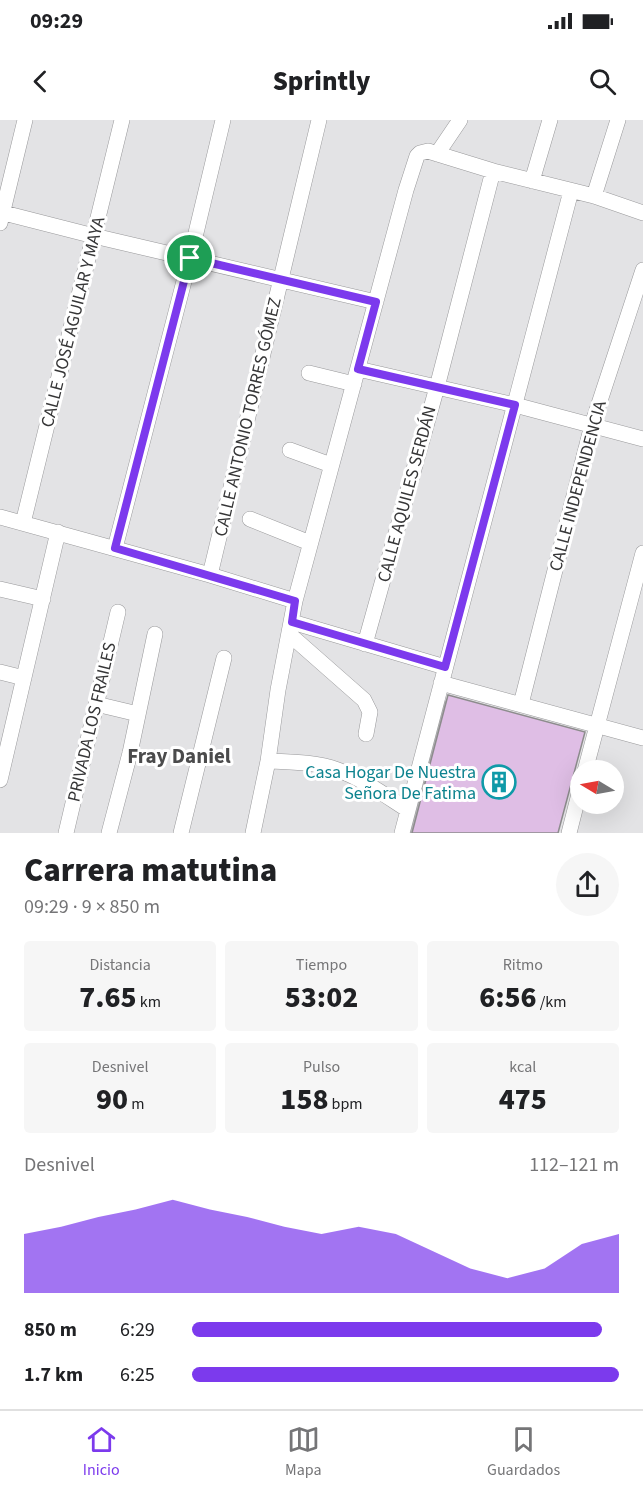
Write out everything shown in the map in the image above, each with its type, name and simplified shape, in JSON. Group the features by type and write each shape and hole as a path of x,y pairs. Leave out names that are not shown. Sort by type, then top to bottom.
{"street":[{"path":"25,120 1,216 376,302"},
{"name":"CALLE JOSÉ AGUILAR Y MAYA","path":"24,523 122,120"},
{"path":"115,548 223,120"},
{"name":"CALLE ANTONIO TORRES GÓMEZ","path":"210,575 319,120"},
{"path":"437,154 460,120"},
{"path":"531,181 550,120"},
{"path":"594,196 618,120"},
{"path":"253,833 268,761 295,601 405,190 417,156 423,152 437,154 493,171 594,196 643,213"},
{"name":"CALLE AQUILES SERDÁN","path":"366,644 493,171"},
{"path":"402,833 571,191"},
{"name":"CALLE INDEPENDENCIA","path":"521,704 592,425 643,270"},
{"path":"358,369 515,405 643,439"},
{"path":"309,373 354,384"},
{"path":"290,450 331,465"},
{"path":"0,517 295,601"},
{"path":"250,519 310,543"},
{"path":"0,780 3,755 24,678 58,532"},
{"path":"588,760 643,553"},
{"path":"0,589 43,599"},
{"name":"PRIVADA LOS FRAILES","path":"66,833 118,612"},
{"path":"290,628 366,644 445,667"},
{"path":"290,628 364,700 370,712 366,734"},
{"path":"109,833 156,634"},
{"path":"181,833 224,658"},
{"path":"0,672 24,678"},
{"path":"441,683 643,738"},
{"path":"96,704 138,714"},
{"path":"268,761 324,766 339,770 408,810"},
{"path":"569,833 574,814"}],"building":[{"name":"Casa Hogar De Nuestra Señora De Fatima","path":"448,695 585,732 578,760 570,760 570,788 558,833 412,833"}],"place":[{"name":"Casa Hogar De Nuestra Señora De Fatima","path":"499,782"}],"district":[{"name":"Fray Daniel","path":"179,756"}],"route":[{"path":"190,258 376,302 358,369 515,405 445,667 292,622 295,601 115,548 190,258"}]}
